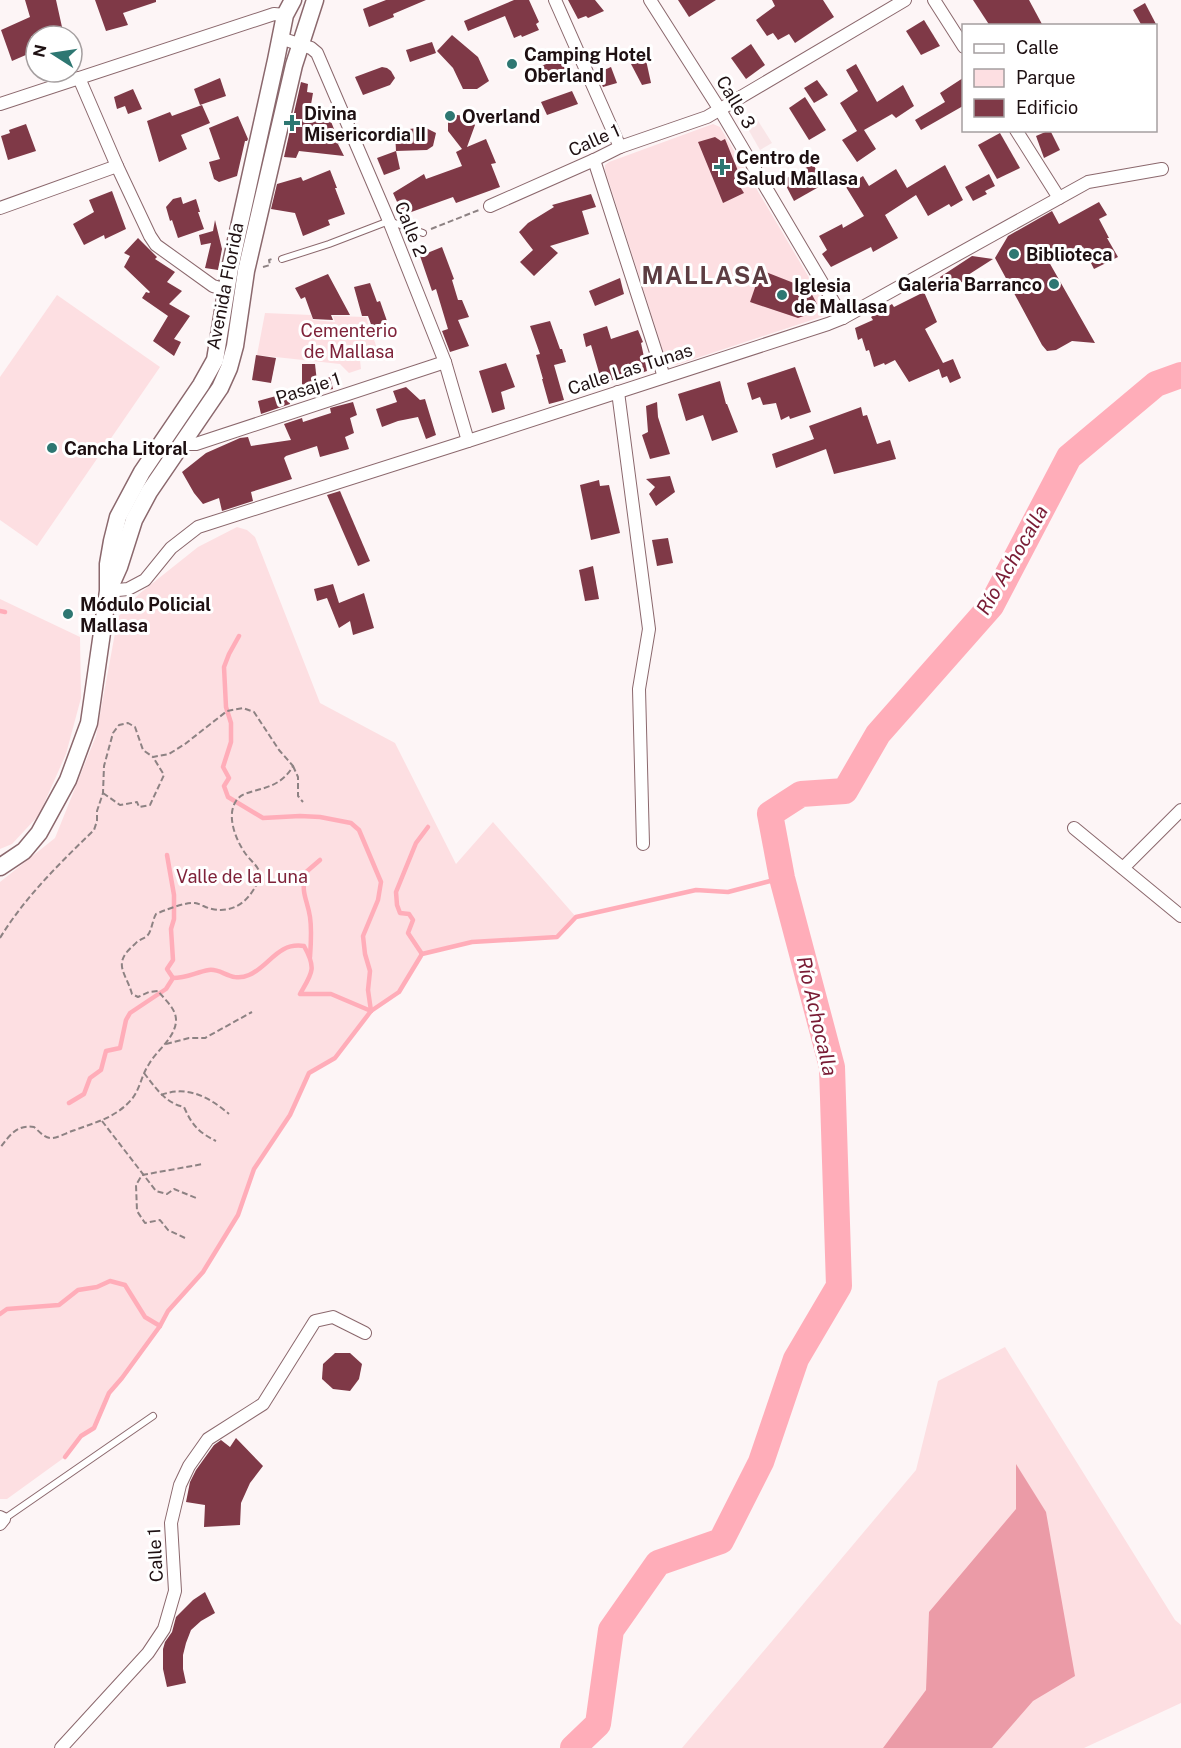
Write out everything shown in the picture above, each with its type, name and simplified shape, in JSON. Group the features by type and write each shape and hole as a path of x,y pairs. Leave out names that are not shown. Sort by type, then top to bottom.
{"main road":[{"name":"Avenida Florida","path":"0,867 24,851 52,812 89,723 108,591 119,567 134,520 174,439 220,388 229,368 235,346 234,292 280,38 285,15 293,0"},
{"name":"Avenida Florida","path":"234,292 251,248 300,44 315,0"},
{"path":"285,15 284,22 292,31 299,31 308,23"}],"street":[{"path":"555,0 620,147"},
{"name":"Calle 3","path":"650,0 720,110 843,318"},
{"name":"Calle 1","path":"490,206 620,147 707,117 905,0"},
{"path":"934,0 962,44"},
{"path":"84,76 274,14 285,15"},
{"path":"280,38 300,44"},
{"name":"Calle 2","path":"300,44 317,53 389,221 445,362 468,441"},
{"path":"0,104 61,84"},
{"path":"82,84 117,166 156,245 213,286 234,292"},
{"path":"1017,132 1059,198"},
{"path":"594,160 664,377"},
{"path":"0,208 117,166"},
{"name":"Calle Las Tunas","path":"108,591 128,589 145,580 171,548 198,526 828,324 843,318 1088,182 1162,169"},
{"name":"Pasaje 1","path":"174,439 196,444 445,362"},
{"path":"618,392 649,628 639,689 643,844"},
{"path":"1123,868 1181,810"},
{"path":"1074,828 1181,916"},
{"name":"Calle 1","path":"61,1748 148,1653 164,1629 175,1591 171,1524 173,1514 180,1485 189,1466 208,1439 263,1404 315,1321 333,1317 366,1333"}],"lane":[{"path":"282,260 389,221 423,233"},
{"path":"1,1520 153,1416"}],"path":[{"path":"423,233 490,206"},
{"path":"153,757 169,754 227,711 243,708 254,712 279,750 293,766 297,777 298,796 303,802"},
{"path":"0,938 15,915 46,878 93,830 103,792 104,766 113,733 119,725 128,723 135,727 143,750 153,757 164,775 150,805 139,807 137,802 120,805 103,792"},
{"path":"0,1148 14,1131 22,1127 34,1126 43,1135 52,1138 102,1121 119,1111 138,1092 149,1063 166,1044 176,1022 174,1009 158,991 138,997 132,994 128,980 122,974 121,966 125,954 136,942 146,938 156,914 187,903 197,903 213,909 229,909 241,905 248,898 259,880 259,872 244,852 235,831 232,817 235,801 240,796 266,789 280,782 293,766"},
{"path":"166,1044 189,1038 205,1038 252,1011"},
{"path":"144,1073 161,1095 176,1105 184,1107 191,1122 202,1134 216,1141"},
{"path":"161,1095 172,1091 187,1090 213,1100 229,1114"},
{"path":"102,1121 156,1191 167,1194 174,1189 196,1198"},
{"path":"185,1238 168,1230 160,1220 145,1223 137,1211 136,1185 142,1175 203,1164"}],"shaded area":[{"path":"755,116 772,143 760,150 744,122"},
{"path":"1016,1464 1046,1512 1075,1676 1033,1701 992,1748 883,1748 926,1690 929,1612 1016,1509"}],"green space":[{"path":"713,124 720,127 827,308 824,316 676,365 666,360 605,165"},
{"name":"Cancha Litoral","path":"57,295 160,367 37,546 0,520 0,377"},
{"name":"Cementerio de Mallasa","path":"265,313 311,315 313,320 335,322 333,316 366,317 379,354 360,360 361,369 349,373 340,364 257,355"},
{"name":"Valle de la Luna","path":"237,527 247,530 255,537 320,703 395,743 456,864 493,822 576,917 557,937 472,942 422,954 399,992 371,1011 335,1058 309,1074 290,1115 254,1169 238,1215 203,1272 168,1311 160,1326 109,1393 94,1428 81,1436 65,1457 7,1499 0,1499 0,882 55,838 96,736 118,617 139,594 198,547"},
{"path":"0,599 80,637 81,698 66,754 39,815 12,844 0,849"},
{"path":"1005,1347 1175,1620 1181,1625 1181,1703 1084,1748 682,1748 916,1470 938,1381"}],"building":[{"path":"25,0 56,0 61,24 24,24 24,56 12,61 1,30 30,17"},
{"path":"95,0 156,0 156,2 123,13 128,25 106,31"},
{"path":"386,0 426,0 369,27 363,9"},
{"path":"514,0 529,0 539,22 536,24 539,30 514,38 505,16 468,31 464,21"},
{"path":"568,0 595,0 604,11 588,18 586,16 578,19"},
{"path":"678,0 716,0 689,17"},
{"path":"772,0 823,0 834,17 795,43 789,34 778,40 773,33 767,36 756,20 775,6"},
{"path":"973,0 1029,0 1042,24 989,24"},
{"path":"1145,3 1156,24 1141,24 1133,10"},
{"path":"924,20 940,46 921,55 906,31"},
{"path":"452,35 478,57 489,81 477,89 463,89 453,68 437,51"},
{"path":"432,42 436,53 410,62 406,50"},
{"path":"751,44 765,65 746,79 731,58"},
{"path":"561,58 565,69 527,82 524,73"},
{"path":"646,60 651,83 642,85 631,64"},
{"path":"856,64 877,102 903,85 914,106 896,118 892,114 864,130 876,149 857,162 842,140 857,131 840,103 858,91 846,70"},
{"path":"382,67 391,71 395,78 390,85 363,95 355,77"},
{"path":"611,67 617,83 603,87 597,73"},
{"path":"220,78 226,96 200,105 194,89"},
{"path":"962,79 962,107 921,130 915,120 945,102 940,93"},
{"path":"817,80 828,95 814,103 804,88"},
{"path":"301,82 308,84 307,92 313,93 309,116 326,109 344,156 299,151 296,158 284,157"},
{"path":"133,89 142,109 128,114 125,106 117,109 114,97"},
{"path":"572,91 578,104 547,115 541,102"},
{"path":"805,97 826,130 809,140 789,108"},
{"path":"202,105 210,123 181,135 187,149 159,162 147,121 170,112 172,116"},
{"path":"457,115 466,116 475,125 467,147 486,139 496,163 491,164 500,187 456,203 453,197 403,215 393,193 424,174 426,179 462,166 456,152 462,149 448,131 448,121"},
{"path":"238,116 248,139 245,141 237,176 219,182 214,179 209,162 220,159 209,128"},
{"path":"26,124 36,151 8,160 1,136 10,133 9,130"},
{"path":"424,127 436,133 433,146 427,150 396,151 395,131"},
{"path":"1051,132 1060,150 1044,158 1036,136"},
{"path":"1000,133 1020,168 997,179 978,145"},
{"name":"Centro de Salud Mallasa","path":"715,137 721,141 725,139 743,183 739,185 744,193 723,203 698,142"},
{"path":"396,151 400,169 384,175 377,158"},
{"path":"813,164 824,184 794,201 783,180"},
{"path":"945,165 963,200 951,207 949,204 928,216 916,195 885,215 898,238 873,252 871,247 831,267 822,254 827,250 819,236 842,224 843,228 864,216 846,187 863,176 869,186 896,169 907,188"},
{"path":"330,170 345,214 328,220 330,225 303,236 295,213 271,209 277,184 301,177 303,181"},
{"path":"989,174 995,186 985,191 987,194 973,201 965,187"},
{"path":"112,191 126,229 105,239 104,235 84,245 73,224 94,212 89,200"},
{"path":"591,194 596,207 582,211 589,234 550,246 558,253 534,276 520,262 533,250 519,232 528,223 554,207 552,205"},
{"path":"181,197 183,204 196,199 204,229 178,238 166,207 173,199"},
{"path":"1099,202 1107,215 1099,219 1118,257 1094,269 1083,247 1049,262 1095,343 1072,341 1056,350 1047,351 995,258 1008,236 1052,211 1059,224"},
{"path":"215,220 222,249 218,270 205,268 211,243 201,245 199,235 213,231"},
{"path":"138,238 157,257 155,259 175,272 167,282 182,291 169,304 190,316 174,339 181,342 174,356 153,341 168,316 142,298 146,292 150,292 124,267 130,256 124,253"},
{"path":"442,247 454,279 452,280 458,300 462,300 469,317 458,320 469,346 450,352 442,331 448,329 436,289 432,291 420,256"},
{"path":"972,256 993,259 968,275 969,278 947,290 940,277"},
{"name":"Iglesia de Mallasa","path":"761,270 809,289 817,304 815,312 798,318 750,302"},
{"path":"328,274 350,315 331,315 333,320 313,319 305,297 301,299 295,288"},
{"path":"620,278 624,294 595,306 589,291"},
{"path":"370,283 387,321 372,327 368,316 362,316 354,287"},
{"path":"924,292 937,322 925,329 943,363 953,359 961,378 950,383 947,376 942,378 939,369 909,382 895,360 874,367 869,350 866,351 862,338 858,340 855,328 873,320 871,317 892,304 894,307"},
{"path":"550,321 566,362 554,365 564,400 549,404 536,355 540,354 530,326"},
{"path":"607,326 611,339 638,330 643,342 641,343 647,371 602,383 591,345 586,347 583,334"},
{"path":"256,355 276,358 271,383 252,380"},
{"path":"506,363 515,387 501,392 505,409 492,413 479,371"},
{"path":"302,364 315,364 317,382 302,385"},
{"path":"795,367 811,412 790,419 789,416 781,420 776,403 763,405 760,397 752,400 747,383"},
{"path":"330,377 333,389 324,391 304,388"},
{"path":"720,381 726,404 738,432 712,441 703,415 686,421 678,394"},
{"path":"406,387 420,400 425,399 436,435 426,439 418,417 382,427 376,409 397,402 393,391"},
{"path":"287,393 290,404 261,414 258,401"},
{"path":"353,402 357,415 350,418 354,433 345,437 349,449 320,457 317,446 286,456 284,458 292,479 251,492 253,501 222,511 219,498 203,504 182,472 206,453 240,438 248,437 251,446 291,440 284,424 302,418 303,422 331,413 330,408"},
{"path":"657,402 658,417 670,454 650,459 642,435 648,432 646,406"},
{"path":"861,407 863,416 867,415 877,444 890,440 896,459 834,474 826,449 776,468 772,454 814,439 809,426"},
{"path":"670,476 675,492 656,506 649,494 655,487 646,479"},
{"path":"599,480 600,486 609,485 620,533 591,540 580,485"},
{"path":"340,491 370,561 358,566 327,495"},
{"path":"668,538 673,563 657,566 652,540"},
{"path":"593,566 599,599 585,601 579,570"},
{"path":"333,584 339,603 364,593 374,628 353,635 350,621 339,628 327,598 317,601 314,589"},
{"path":"335,1353 350,1353 362,1364 359,1379 350,1391 333,1389 322,1379 323,1364"},
{"path":"236,1438 263,1466 250,1483 241,1503 240,1525 204,1527 205,1505 186,1502 190,1482 214,1445 221,1440 230,1447"},
{"path":"205,1592 215,1613 191,1630 183,1655 186,1683 167,1687 163,1669 165,1642 172,1632 176,1617"}],"waterway":[{"name":"Río Achocalla","path":"573,1748 598,1724 611,1630 658,1563 721,1541 761,1462 796,1359 839,1286 832,1067 782,878 770,814 801,794 845,791 878,734 991,606 1069,457 1156,384 1181,375"},
{"path":"0,611 5,612"},
{"path":"239,636 224,667 226,707 231,723 231,742 223,767 229,778 224,786 228,797 263,818 320,817 351,823 359,830 381,882 378,900 363,936 370,971 368,990 371,1011"},
{"path":"422,954 408,933 413,920 409,914 400,913 396,892 416,843 428,827"},
{"path":"167,855 174,895 174,919 171,929 173,960 167,969 173,978"},
{"path":"310,957 311,922 304,892 304,880 305,873 320,860"},
{"path":"0,1314 7,1309 59,1305 78,1290 97,1287 110,1281 125,1285 145,1317 160,1326 168,1311 203,1272 238,1215 254,1169 290,1115 309,1073 335,1058 371,1011 399,992 422,954 472,942 557,937 576,917 696,890 728,892 782,878"},
{"path":"69,1103 84,1094 90,1078 101,1070 106,1051 120,1048 126,1020 130,1013 166,989 173,978 209,970 243,977 256,971 280,951 295,946 304,946 312,966 308,981 300,994 331,994 371,1011"},
{"path":"65,1457 81,1436 94,1428 109,1393 160,1326"}],"place":[{"name":"Camping Hotel Oberland","path":"512,64"},
{"name":"Overland","path":"450,116"},
{"name":"Divina Misericordia II","path":"292,123"},
{"name":"Centro de Salud Mallasa","path":"722,167"},
{"name":"Biblioteca","path":"1014,254"},
{"name":"Galeria Barranco","path":"1054,284"},
{"name":"Iglesia de Mallasa","path":"782,295"},
{"name":"Cancha Litoral","path":"52,448"},
{"name":"Módulo Policial Mallasa","path":"68,614"}],"district":[{"name":"MALLASA","path":"706,275"}]}
